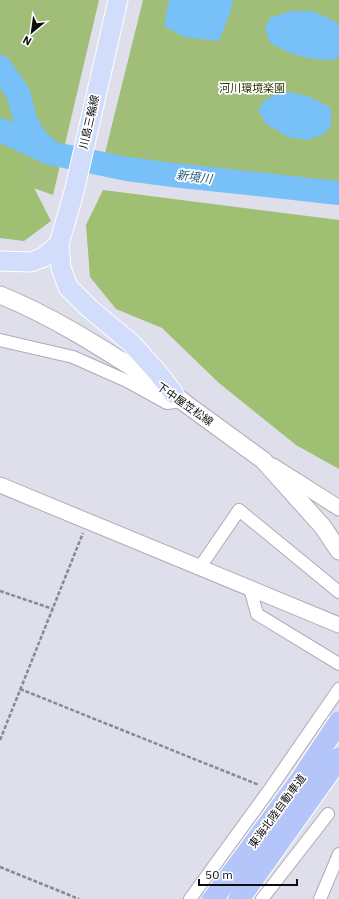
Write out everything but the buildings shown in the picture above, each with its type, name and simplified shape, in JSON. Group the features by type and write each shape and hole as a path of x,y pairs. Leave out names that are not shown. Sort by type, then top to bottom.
{"highway":[{"name":"東海北陸自動車道","path":"213,899 299,782 339,722"},
{"name":"東海北陸自動車道","path":"239,899 339,758"}],"main road":[{"name":"川島三輪線","path":"118,0 74,192 59,244 61,268 68,287 89,308 131,343 178,398"},
{"path":"0,261 30,262 44,257 59,244"},
{"name":"下中屋笠松線","path":"0,295 72,330 178,398 263,460 323,526 339,551"}],"street":[{"path":"0,340 73,357 127,382 167,403 178,398"},
{"path":"263,460 339,508"},
{"path":"0,485 339,625"},
{"path":"200,567 239,510 339,592"},
{"path":"250,588 257,614 339,664"},
{"path":"190,899 270,789 339,689"},
{"path":"262,899 328,814"},
{"path":"320,899 339,854"}],"path":[{"path":"0,740 87,521"},
{"path":"0,591 53,609"},
{"path":"20,689 270,789"},
{"path":"0,866 79,899"}],"green space":[{"path":"0,0 99,0 53,195 0,176"},
{"name":"河川環境楽園","path":"143,0 339,0 339,187 134,162 105,153"},
{"path":"0,146 15,151 51,221 24,241 0,238"},
{"path":"103,190 339,220 339,469 296,445 219,383 162,328 116,309 90,277 86,225"}],"water":[{"path":"169,0 233,0 230,13 219,41 184,37 164,26"},
{"path":"291,11 312,11 333,20 339,25 339,56 335,60 300,56 285,51 269,42 265,28 270,18"},
{"path":"283,91 308,96 331,108 331,125 324,134 308,140 288,137 266,124 258,110 265,100"}],"waterway":[{"name":"新境川","path":"0,67 18,93 26,122 35,138 47,150"},
{"name":"新境川","path":"0,130 50,153 127,169 339,193"}]}
